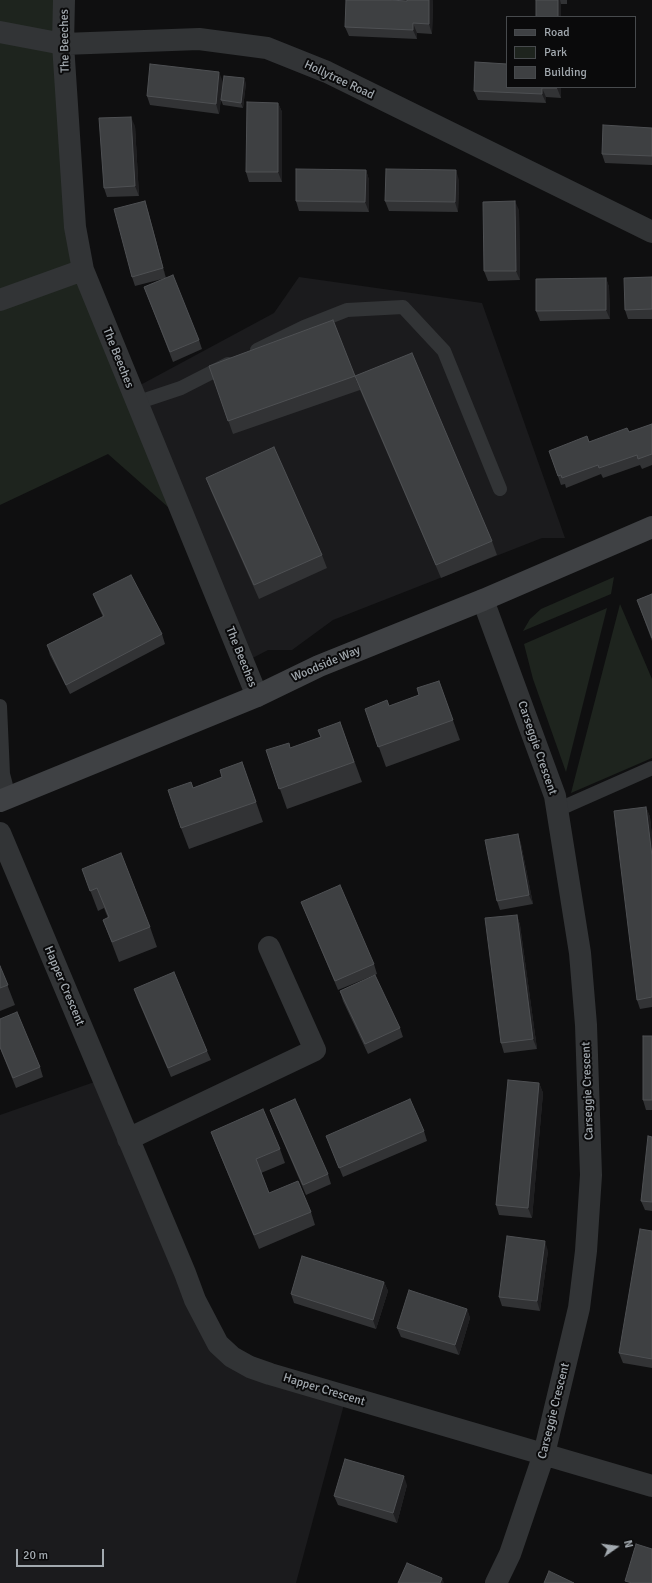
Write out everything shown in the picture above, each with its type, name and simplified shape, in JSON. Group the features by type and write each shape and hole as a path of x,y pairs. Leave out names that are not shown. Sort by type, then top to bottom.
{"street":[{"name":"The Beeches","path":"64,0 63,44 75,228 83,270 256,696"},
{"name":"Hollytree Road","path":"0,32 63,44 199,39 267,48 327,72 652,232"},
{"path":"0,300 83,270"},
{"name":"Woodside Way","path":"5,799 256,696 319,666 483,600 652,527"},
{"name":"Carseggie Crescent","path":"483,600 497,641 538,746 555,796 580,953 586,1025 591,1175 586,1252 579,1308 544,1454 510,1554 496,1583"},
{"name":"Happer Crescent","path":"0,833 205,1321 218,1344 232,1357 250,1367 283,1378 652,1486"},
{"path":"128,1139 315,1050 269,947"}],"lane":[{"path":"136,403 181,388 304,327 347,310 403,307 444,351 500,489"},
{"path":"0,706 5,799"},
{"path":"557,810 652,768"}],"shaded area":[{"path":"299,277 482,303 565,538 542,538 333,620 292,650 268,650 243,663 131,390 274,313"},
{"path":"103,1079 218,1344 346,1397 296,1583 0,1583 0,1115"}],"green space":[{"path":"0,0 64,0 75,227 185,522 108,454 0,505"},
{"path":"614,577 611,594 523,631 530,619 541,609"},
{"path":"620,604 652,679 652,758 571,793"},
{"path":"607,608 566,772 533,679 524,644"}],"building":[{"path":"346,0 429,0 429,24 413,23 413,30 345,27"},
{"path":"536,0 558,0 558,16 536,16"},
{"path":"475,62 506,64 506,88 542,88 542,94 474,91"},
{"path":"150,64 219,72 216,104 147,96"},
{"path":"224,76 244,78 241,103 221,100"},
{"path":"247,102 278,103 278,172 246,172"},
{"path":"131,117 135,186 104,188 99,118"},
{"path":"603,125 652,128 652,156 602,154"},
{"path":"296,169 366,170 365,202 296,201"},
{"path":"386,169 456,170 455,202 385,201"},
{"path":"145,201 163,268 132,277 114,209"},
{"path":"515,201 516,271 484,271 483,202"},
{"path":"173,275 199,340 170,352 144,287"},
{"path":"652,277 652,309 625,310 624,278"},
{"path":"606,278 606,310 536,311 536,279"},
{"path":"333,320 355,376 228,421 209,366"},
{"path":"412,353 492,541 436,565 355,376"},
{"path":"652,424 652,454 638,459 637,455 599,468 598,465 562,478 561,475 558,476 549,451 587,436 589,442 627,428 629,432"},
{"path":"274,447 322,555 254,585 206,478"},
{"path":"131,575 162,634 66,685 47,645 104,616 93,594"},
{"path":"652,594 652,638 637,600"},
{"path":"439,681 453,720 378,747 365,709 387,700 389,706 419,695 417,688"},
{"path":"340,722 354,762 279,789 266,750 289,743 290,748 321,737 318,730"},
{"path":"242,762 256,802 181,828 168,790 191,782 193,788 222,777 220,770"},
{"path":"646,807 652,856 652,997 637,1000 614,811"},
{"path":"518,834 529,895 497,901 485,840"},
{"path":"121,853 150,927 112,942 103,920 109,917 97,888 90,891 82,869"},
{"path":"340,885 374,964 335,981 301,902"},
{"path":"517,915 533,1039 501,1043 485,918"},
{"path":"0,966 8,985 0,988"},
{"path":"174,972 207,1051 168,1068 134,989"},
{"path":"375,975 400,1028 365,1044 340,991"},
{"path":"17,1012 40,1067 13,1078 0,1047 0,1019"},
{"path":"643,1036 652,1036 652,1100 643,1100"},
{"path":"508,1080 539,1083 528,1208 496,1205"},
{"path":"295,1099 328,1174 303,1185 270,1110"},
{"path":"410,1099 424,1131 339,1168 326,1136"},
{"path":"263,1109 280,1149 256,1159 269,1193 298,1181 311,1212 254,1235 211,1132"},
{"path":"648,1136 652,1137 652,1202 641,1201"},
{"path":"640,1229 652,1231 652,1359 619,1353"},
{"path":"507,1236 545,1241 537,1301 499,1297"},
{"path":"302,1256 384,1282 373,1320 291,1294"},
{"path":"409,1290 467,1309 455,1345 397,1328"},
{"path":"345,1459 404,1476 393,1513 334,1496"},
{"path":"636,1544 652,1549 652,1583 632,1583 625,1581"},
{"path":"407,1563 442,1578 440,1583 398,1583"},
{"path":"549,1571 574,1583 544,1583"}]}
